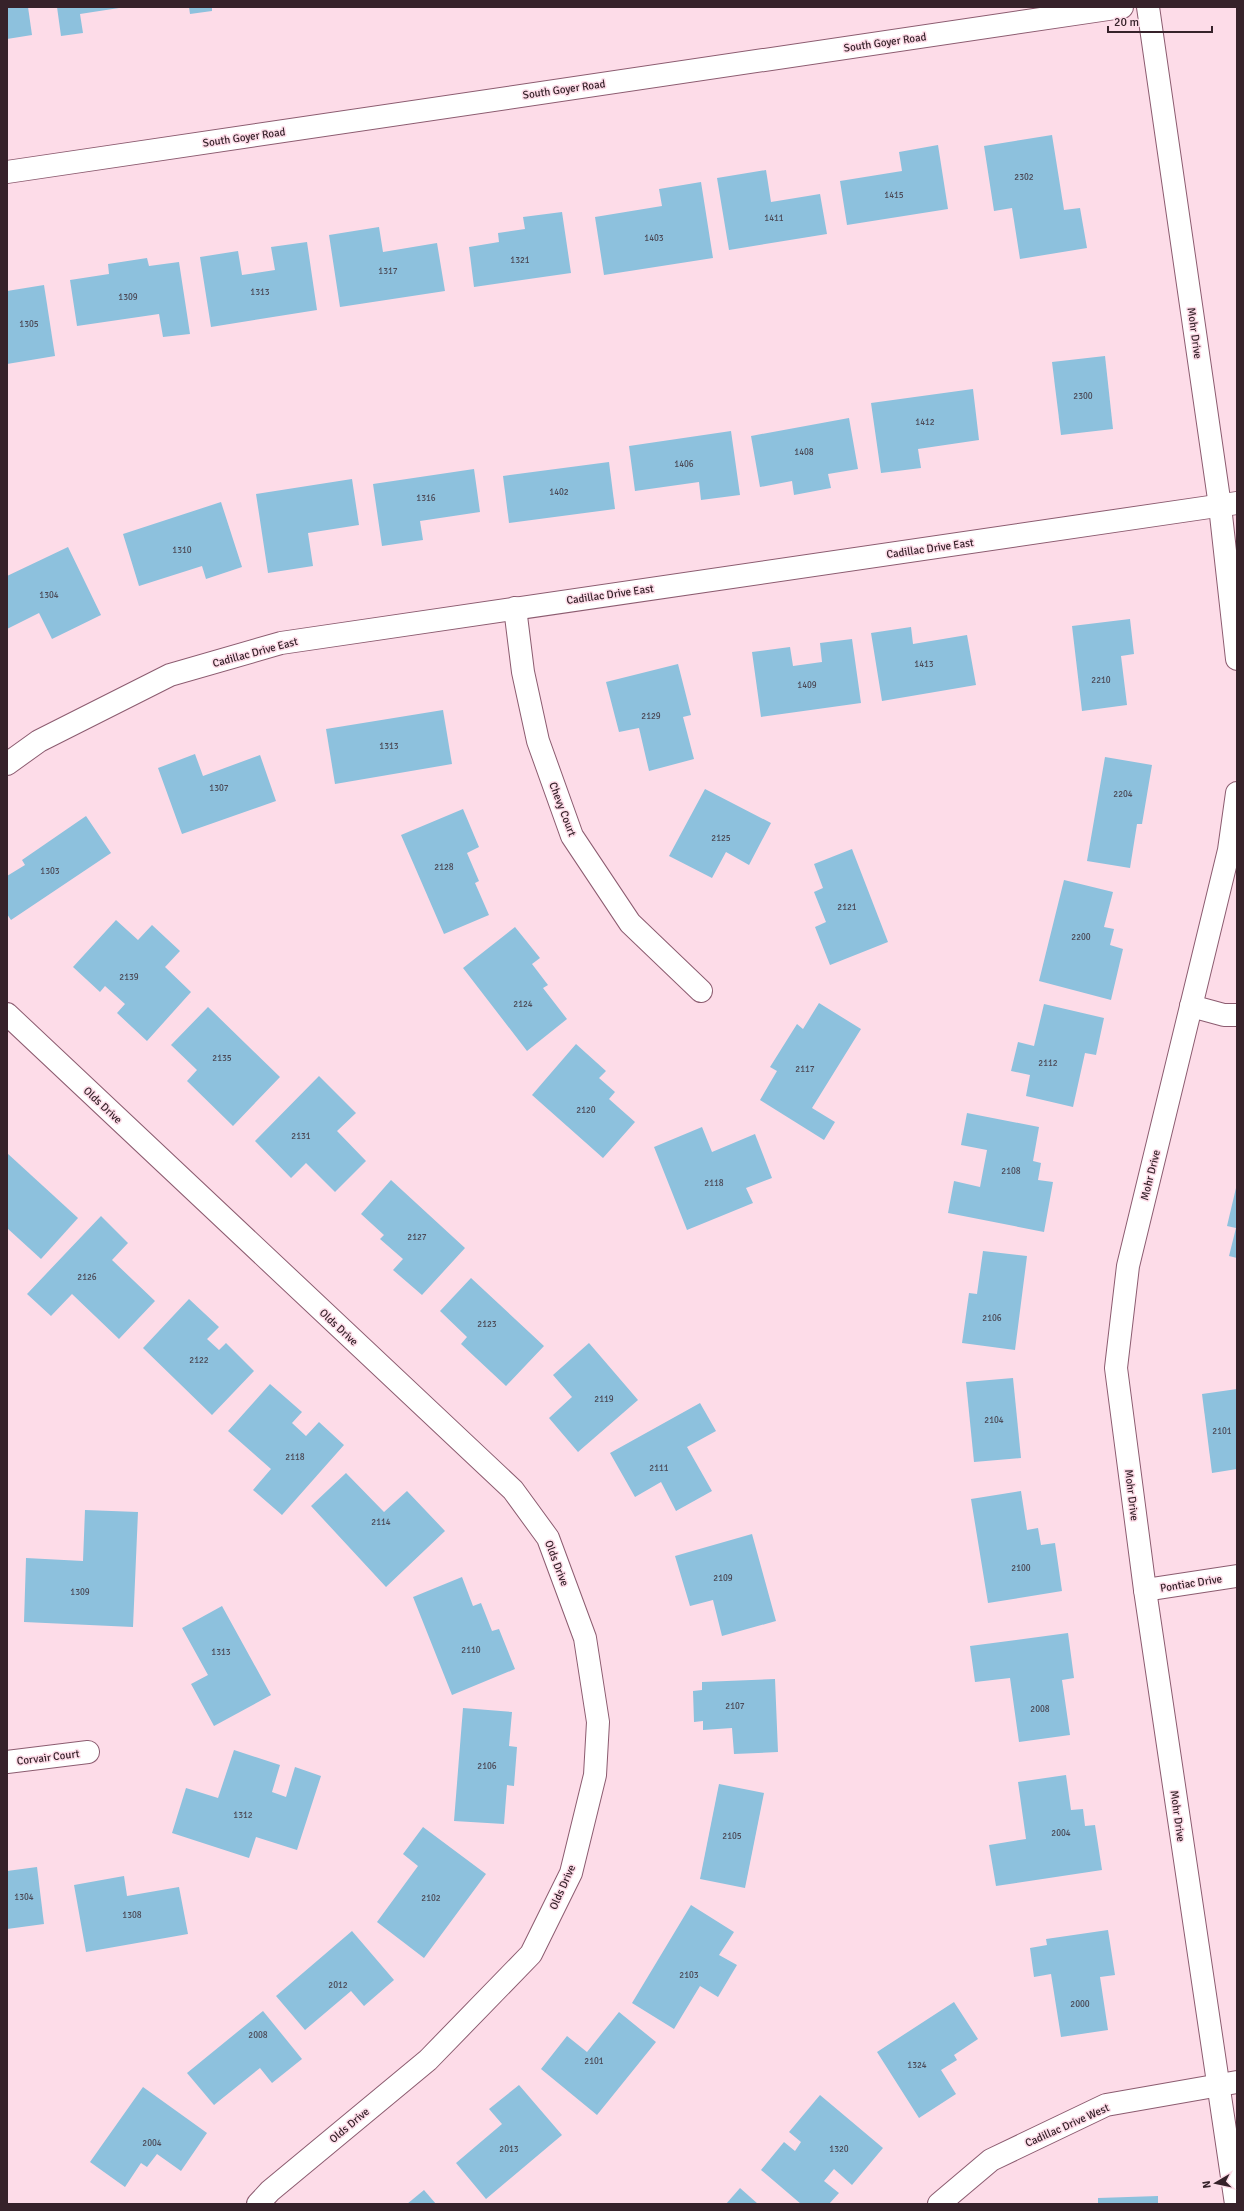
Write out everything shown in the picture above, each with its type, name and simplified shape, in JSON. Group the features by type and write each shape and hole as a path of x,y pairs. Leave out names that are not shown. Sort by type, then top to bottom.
{"street":[{"name":"South Goyer Road","path":"7,172 1122,7"},
{"name":"Mohr Drive","path":"1148,7 1228,504 1237,659"},
{"name":"Cadillac Drive East","path":"7,764 39,741 170,675 281,643 1228,504"},
{"name":"Chevy Court","path":"515,608 523,672 538,741 572,836 630,923 701,991"},
{"name":"Mohr Drive","path":"1236,2204 1227,2083 1145,1590 1116,1368 1128,1266 1229,850 1237,793"},
{"path":"1191,1006 1224,1015 1237,1015"},
{"name":"Olds Drive","path":"7,1014 513,1490 548,1538 585,1638 598,1722 595,1775 571,1873 531,1954 428,2060 270,2191 258,2204"},
{"name":"Pontiac Drive","path":"1145,1590 1237,1576"},
{"name":"Corvair Court","path":"7,1762 88,1752"},
{"name":"Cadillac Drive West","path":"940,2204 991,2160 1106,2105 1227,2083"}],"building":[{"path":"7,7 28,7 32,35 7,39"},
{"path":"57,7 119,8 80,14 83,33 61,36"},
{"path":"189,7 212,7 212,11 190,14"},
{"path":"1052,135 1064,210 1080,208 1087,248 1020,259 1012,208 994,211 984,146"},
{"path":"938,145 948,209 847,225 840,181 902,171 899,152"},
{"path":"766,170 771,202 820,194 827,234 729,250 717,178"},
{"path":"701,182 713,258 604,275 595,217 662,206 659,189"},
{"path":"562,212 571,273 474,287 469,247 499,242 498,233 525,229 523,217"},
{"path":"379,227 383,252 437,243 445,291 340,307 329,235"},
{"path":"307,242 317,310 211,327 200,257 238,251 242,275 275,270 271,247"},
{"path":"147,258 149,266 179,262 190,334 163,337 159,314 77,326 70,280 109,274 108,264"},
{"path":"44,285 55,356 7,364 7,291"},
{"path":"1105,356 1113,429 1061,435 1052,362"},
{"path":"973,389 979,440 918,449 921,468 881,473 871,403"},
{"path":"849,418 858,469 828,474 831,488 794,495 792,481 760,487 751,436"},
{"path":"731,431 740,495 701,500 699,482 635,491 629,446"},
{"path":"609,462 615,509 509,523 503,476"},
{"path":"474,469 480,512 420,521 423,540 382,546 373,484"},
{"path":"352,479 359,525 308,533 313,566 268,573 256,494"},
{"path":"221,502 242,567 206,579 202,566 139,586 123,534"},
{"path":"68,547 101,615 52,639 39,613 7,629 7,576"},
{"path":"1130,619 1134,654 1121,656 1127,705 1082,711 1072,626"},
{"path":"911,627 913,644 967,635 976,685 882,701 871,633"},
{"path":"852,639 861,703 761,717 752,652 790,647 793,666 822,662 820,643"},
{"path":"678,664 691,715 683,717 694,759 649,771 639,728 619,732 606,682"},
{"path":"443,710 452,764 335,784 326,729"},
{"path":"195,754 203,776 260,755 276,801 182,834 158,768"},
{"path":"1105,757 1152,765 1142,824 1137,824 1130,868 1087,861"},
{"path":"705,789 771,823 749,865 726,852 712,878 669,856"},
{"path":"463,809 479,847 467,853 479,881 475,883 489,915 444,934 401,835"},
{"path":"86,816 111,853 11,920 7,914 7,876 25,865 22,860"},
{"path":"852,849 888,942 830,965 815,927 826,922 814,892 823,888 814,864"},
{"path":"1064,880 1113,892 1104,927 1114,929 1110,945 1123,949 1111,1000 1039,981"},
{"path":"116,920 138,940 152,925 180,951 165,967 191,992 147,1041 117,1013 125,1004 105,986 100,992 73,967"},
{"path":"515,927 540,958 532,964 548,985 543,988 567,1019 527,1051 463,968"},
{"path":"819,1003 861,1029 812,1108 835,1122 824,1140 760,1100 777,1071 770,1067 797,1024 803,1029"},
{"path":"1044,1004 1104,1018 1096,1055 1085,1053 1073,1107 1026,1096 1030,1075 1011,1071 1018,1042 1034,1046"},
{"path":"208,1007 280,1077 233,1126 187,1081 197,1070 171,1045"},
{"path":"576,1044 606,1071 599,1078 615,1092 609,1099 635,1122 603,1158 532,1095"},
{"path":"319,1076 356,1113 337,1131 366,1161 335,1192 306,1163 291,1178 255,1141"},
{"path":"967,1113 1039,1127 1033,1161 1041,1163 1038,1180 1053,1182 1044,1232 948,1213 954,1181 980,1187 987,1150 961,1145"},
{"path":"702,1127 712,1152 755,1134 772,1178 746,1188 753,1203 687,1230 654,1147"},
{"path":"7,1153 78,1218 41,1259 7,1228"},
{"path":"391,1180 465,1248 422,1295 393,1270 403,1259 380,1239 384,1235 361,1214"},
{"path":"1236,1188 1237,1258 1229,1256 1236,1228 1227,1226"},
{"path":"101,1216 128,1243 112,1260 155,1301 119,1339 72,1294 51,1316 27,1294"},
{"path":"983,1251 1027,1256 1015,1350 962,1343 969,1293 977,1294"},
{"path":"471,1278 544,1346 506,1386 461,1344 467,1337 440,1311"},
{"path":"189,1299 219,1327 207,1339 219,1350 226,1343 254,1371 212,1415 143,1348"},
{"path":"589,1343 638,1400 578,1452 549,1418 572,1397 553,1375"},
{"path":"1013,1378 1021,1458 974,1462 966,1382"},
{"path":"270,1384 302,1412 292,1423 306,1436 319,1422 344,1445 282,1515 253,1490 271,1469 228,1431"},
{"path":"1237,1389 1237,1469 1212,1473 1202,1394"},
{"path":"700,1403 716,1431 687,1447 712,1491 676,1511 661,1482 635,1497 610,1453"},
{"path":"346,1473 384,1512 407,1491 445,1531 386,1587 311,1506"},
{"path":"1021,1491 1027,1530 1038,1528 1041,1545 1055,1543 1062,1591 988,1603 971,1499"},
{"path":"85,1510 138,1512 133,1627 24,1622 26,1558 83,1561"},
{"path":"752,1534 776,1621 722,1636 713,1600 690,1606 675,1556"},
{"path":"462,1577 473,1606 481,1603 492,1631 499,1629 515,1669 452,1695 413,1597"},
{"path":"222,1606 271,1695 214,1726 191,1684 208,1675 182,1628"},
{"path":"1068,1633 1074,1678 1062,1680 1070,1735 1019,1742 1010,1678 975,1682 970,1646"},
{"path":"775,1679 778,1752 734,1754 732,1728 703,1730 703,1721 694,1722 693,1691 702,1690 702,1682"},
{"path":"463,1708 512,1712 509,1746 517,1747 514,1786 507,1785 504,1824 454,1821"},
{"path":"234,1750 280,1765 272,1792 286,1797 295,1767 321,1776 297,1850 256,1837 249,1858 172,1833 186,1788 218,1798"},
{"path":"1066,1775 1071,1810 1083,1809 1085,1826 1095,1825 1102,1870 996,1886 989,1845 1026,1839 1018,1782"},
{"path":"719,1784 764,1793 745,1888 700,1879"},
{"path":"423,1827 486,1874 424,1958 377,1922 418,1866 403,1854"},
{"path":"37,1867 44,1924 7,1929 7,1871"},
{"path":"124,1876 127,1896 179,1887 188,1934 86,1952 74,1885"},
{"path":"691,1905 734,1932 719,1955 737,1965 718,1997 700,1986 674,2029 632,2003"},
{"path":"1108,1930 1115,1975 1100,1977 1108,2030 1061,2037 1051,1974 1034,1977 1030,1948 1047,1945 1046,1939"},
{"path":"352,1931 394,1980 364,2006 351,1991 305,2030 276,1996"},
{"path":"954,2002 978,2039 954,2055 957,2060 941,2070 956,2094 919,2118 877,2052"},
{"path":"263,2011 302,2059 272,2083 260,2068 214,2105 187,2073"},
{"path":"619,2012 656,2042 597,2115 541,2069 567,2036 587,2052"},
{"path":"519,2085 562,2135 486,2199 456,2163 502,2124 489,2109"},
{"path":"143,2087 207,2133 181,2171 157,2154 147,2167 141,2163 125,2187 90,2162"},
{"path":"820,2095 883,2148 852,2185 834,2169 824,2181 839,2193 829,2204 801,2204 761,2170 784,2142 795,2151 801,2142 789,2132"},
{"path":"740,2188 758,2204 726,2204"},
{"path":"424,2190 436,2204 407,2204"},
{"path":"1158,2196 1158,2204 1098,2204 1098,2198"}]}
